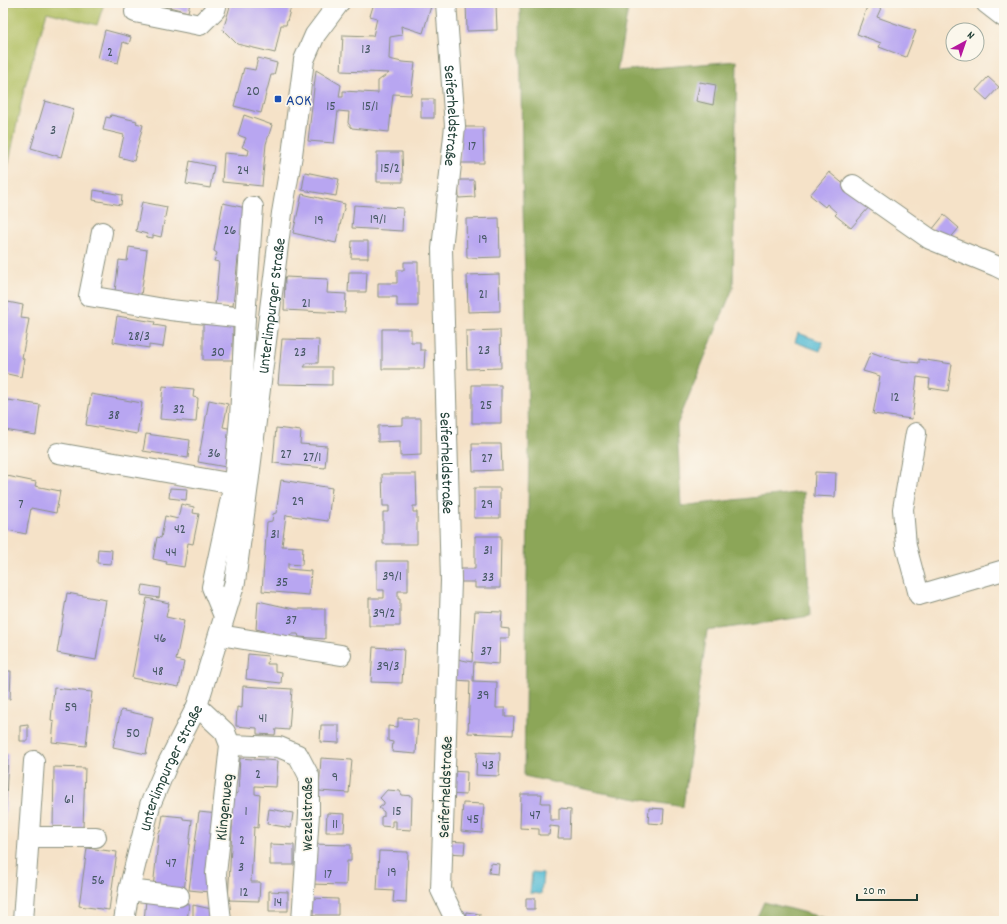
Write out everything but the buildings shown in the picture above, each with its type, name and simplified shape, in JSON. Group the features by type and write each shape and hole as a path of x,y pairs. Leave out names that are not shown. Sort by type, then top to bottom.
{"street":[{"path":"135,12 200,25 215,10 217,3"},
{"name":"Unterlimpurger Straße","path":"124,921 128,890 150,805 167,765 197,706 235,582 250,477 282,213 292,155 304,60 315,36 339,3"},
{"name":"Seiferheldstraße","path":"446,3 455,126 442,249 451,581 441,890 456,921"},
{"path":"986,3 1004,17"},
{"path":"853,185 930,240 1004,270"},
{"name":"Unterlimpurger Straße","path":"224,616 212,587 234,484 240,418 253,207"},
{"name":"Unterlimpurger Straße","path":"102,232 89,296 170,310 245,318"},
{"path":"916,434 903,509 906,546 919,595 1004,570"},
{"path":"58,453 234,484"},
{"path":"220,635 341,655"},
{"path":"197,706 225,732 230,745"},
{"name":"Klingenweg","path":"221,921 211,900 216,874 230,745"},
{"name":"Wezelstraße","path":"230,745 279,747 298,755 309,776 309,814 302,921"},
{"path":"23,921 34,761"},
{"path":"29,837 96,837"},
{"path":"128,890 179,896"}],"green space":[{"path":"3,3 104,3 97,25 47,12 24,89 3,191"},
{"path":"520,3 629,3 617,71 737,61 733,288 677,425 681,506 804,492 810,616 707,631 683,807 598,792 524,776 529,443 522,165"},
{"path":"764,902 836,921 755,921"}],"water":[{"path":"798,333 823,342 820,351 795,342"},
{"path":"532,872 543,873 541,894 530,893"}],"place":[{"name":"AOK","path":"278,99"}]}
